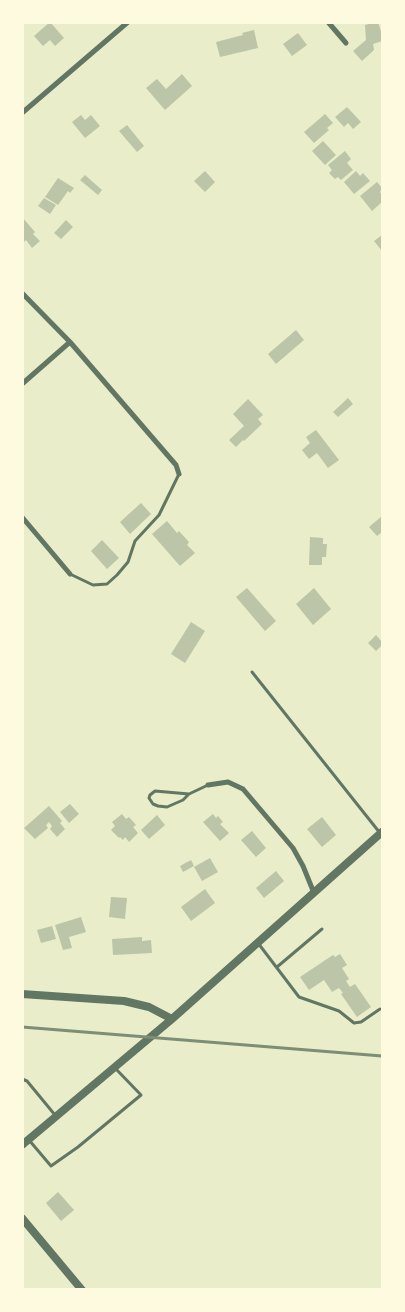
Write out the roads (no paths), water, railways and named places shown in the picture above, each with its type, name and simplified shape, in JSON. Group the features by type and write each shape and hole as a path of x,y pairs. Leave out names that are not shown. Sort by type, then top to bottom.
{"street":[{"path":"22,113 128,22"},
{"path":"328,22 346,44"},
{"path":"22,293 70,342 176,465 179,474"},
{"path":"22,384 70,342"},
{"path":"22,517 70,574"},
{"path":"208,785 228,782 243,789 293,848 314,893"},
{"path":"25,1142 172,1019 381,832"},
{"path":"22,994 124,1001 149,1007 172,1019"},
{"path":"22,1218 82,1290"}],"lane":[{"path":"70,574 93,585 107,584 117,575 128,562 135,541 159,515 179,474"},
{"path":"252,672 381,832"},
{"path":"189,794 160,791 152,793 149,798 153,804 167,807 208,785"},
{"path":"277,967 322,929"},
{"path":"258,942 299,997 339,1011 354,1023 361,1022 380,1009"},
{"path":"25,1142 51,1166 78,1147 141,1095 114,1067"},
{"path":"22,1079 27,1080 56,1116"}],"railway":[{"path":"22,1027 382,1056"}]}
